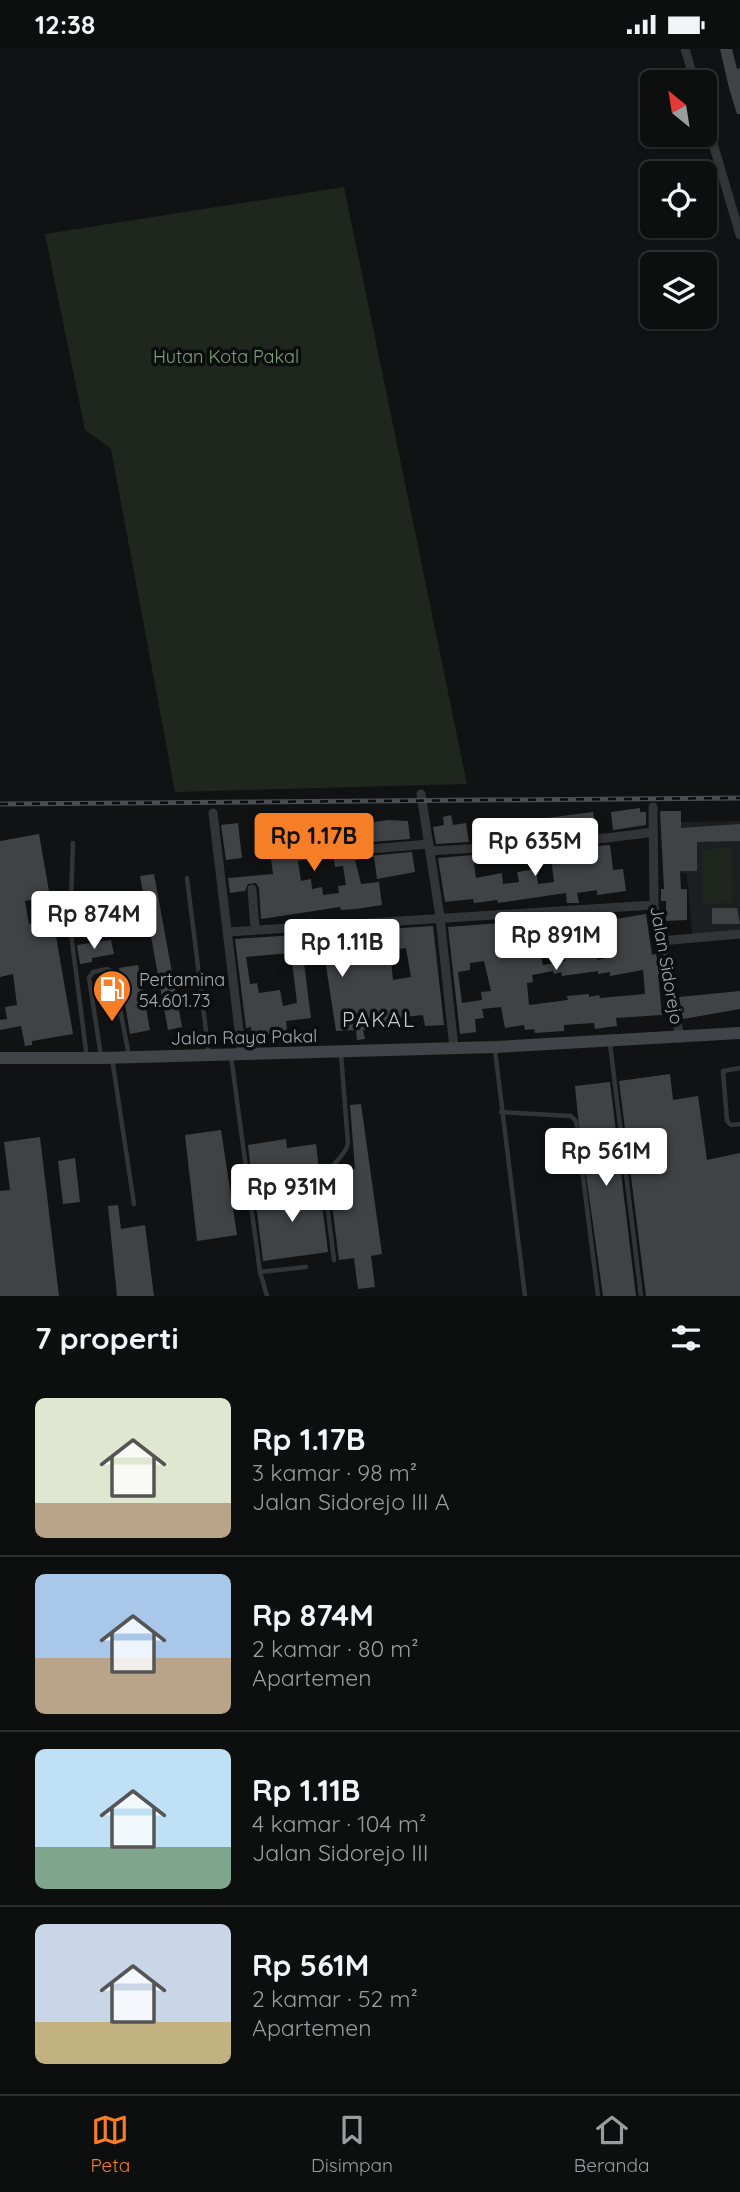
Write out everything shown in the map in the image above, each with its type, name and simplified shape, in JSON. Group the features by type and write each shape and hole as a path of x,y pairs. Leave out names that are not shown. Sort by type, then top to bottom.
{"main road":[{"name":"Jalan Raya Pakal","path":"0,1058 342,1057 454,1048 495,1053 740,1033"}],"street":[{"path":"685,49 691,70"},
{"path":"714,147 740,235"},
{"path":"421,794 440,917 454,1048"},
{"name":"Jalan Sidorejo","path":"653,807 654,905 680,1038"},
{"path":"212,813 227,932 235,1058"},
{"path":"313,854 566,839 594,841 653,832"},
{"path":"252,889 255,929"},
{"path":"227,932 654,905"},
{"path":"660,941 740,934"}],"lane":[{"path":"73,843 70,926 87,1058"},
{"path":"187,878 209,1056"},
{"path":"129,1057 113,972 107,969 93,972 89,978 134,1204"},
{"path":"116,1007 121,1013"},
{"path":"96,1015 102,1009"},
{"path":"610,1045 641,1296"},
{"path":"495,1053 525,1296"},
{"path":"334,1260 324,1181 326,1174 348,1144 342,1057"},
{"path":"235,1058 236,1085 260,1272 267,1296"},
{"path":"740,1068 723,1071 727,1121 731,1125 740,1124"},
{"path":"501,1112 571,1116 576,1121 598,1296"},
{"path":"260,1272 306,1267"}],"shaded area":[{"path":"740,821 740,931 692,935 687,874 680,873 677,822"}],"green space":[{"name":"Hutan Kota Pakal","path":"344,187 467,784 175,792 111,449 85,430 45,234"},
{"path":"732,848 733,903 703,904 702,849"}],"building":[{"path":"720,49 732,49 737,69 740,68 740,114 737,114 729,88"},
{"path":"640,808 640,812 646,812 646,825 613,830 611,812"},
{"path":"660,811 681,811 681,828 740,824 740,841 697,842 697,871 680,871 681,889 687,889 687,920 666,921 666,901 661,901 661,889 664,889"},
{"path":"593,812 596,832 548,836 546,818"},
{"path":"451,815 453,825 466,823 469,842 436,844 433,827 444,825 443,817"},
{"path":"320,817 321,825 337,822 339,837 304,842 307,859 298,861 301,881 311,879 312,889 322,887 323,895 339,893 338,886 346,885 343,866 335,867 334,859 412,852 415,872 377,879 374,857 355,860 361,884 379,882 382,905 341,910 340,907 261,919 259,888 256,883 248,884 245,891 230,893 228,878 273,874 266,820"},
{"path":"408,821 410,839 371,842 368,823"},
{"path":"238,823 242,858 226,860 221,825"},
{"path":"39,834 50,897 25,901 29,924 53,919 73,1034 32,1041 32,1045 25,1046 21,1026 0,1030 0,1020 7,1019 5,1007 17,1005 13,974 0,977 0,841"},
{"path":"610,845 613,870 623,869 626,891 597,895 597,890 577,893 579,903 567,903 566,893 498,903 497,900 474,903 473,899 445,902 438,858 473,855 476,878 502,873 503,884 519,882 517,872 536,869 538,884 554,882 550,850"},
{"path":"154,874 182,1027 168,1030 140,876"},
{"path":"712,908 737,908 740,924 712,924"},
{"path":"646,914 652,955 656,954 660,974 662,1015 616,1018 617,1026 595,1029 594,1023 564,1025 564,1031 535,1033 534,1029 525,1030 524,1025 505,1028 501,1007 482,1009 484,1018 475,1019 476,1032 460,1034 448,927 603,915 604,921","holes":["560,939 565,961 543,965 537,940","612,939 615,956 597,960 593,942","484,961 491,991 481,992 482,1000 462,1003 458,972 470,970 470,963","643,970 645,994 600,998 599,995 589,997 589,994 567,996 568,1000 529,1005 527,983 533,982 532,975 553,971 554,974 561,972 562,976 598,971 598,974 610,972 610,976"]},
{"path":"433,926 444,1025 425,1026 423,1015 386,1019 387,1025 363,1030 365,1039 357,1040 356,1030 336,1031 324,953 303,955 311,1018 286,1021 288,1041 280,1042 279,1033 252,1036 251,1027 246,1028 235,939","holes":["406,948 411,977 393,980 390,950","291,953 297,1003 283,1006 280,990 259,993 257,983 250,984 246,957"]},
{"path":"111,940 114,954 92,958 92,962 80,964 77,945"},
{"path":"138,965 150,1030 130,1034 119,968"},
{"path":"740,991 740,1009 683,1019 679,997"},
{"path":"670,1074 673,1100 698,1096 707,1160 740,1153 740,1296 646,1296 619,1081"},
{"path":"610,1082 636,1296 603,1296 578,1117 575,1086"},
{"path":"361,1104 382,1254 371,1256 375,1287 358,1289 354,1258 339,1260 329,1181 334,1172 355,1169 350,1105"},
{"path":"221,1130 237,1235 197,1241 185,1135"},
{"path":"40,1137 59,1296 0,1296 0,1191 10,1190 4,1142"},
{"path":"286,1139 287,1148 316,1144 319,1170 252,1180 248,1145"},
{"path":"75,1158 80,1202 63,1204 58,1161"},
{"path":"320,1187 328,1252 263,1261 255,1196"},
{"path":"118,1205 121,1229 145,1225 154,1296 117,1296 108,1206"}],"railway":[{"path":"0,804 740,798"}],"place":[{"name":"Pertamina 54.601.73","path":"112,1023"}],"district":[{"name":"PAKAL","path":"379,1019"}]}
